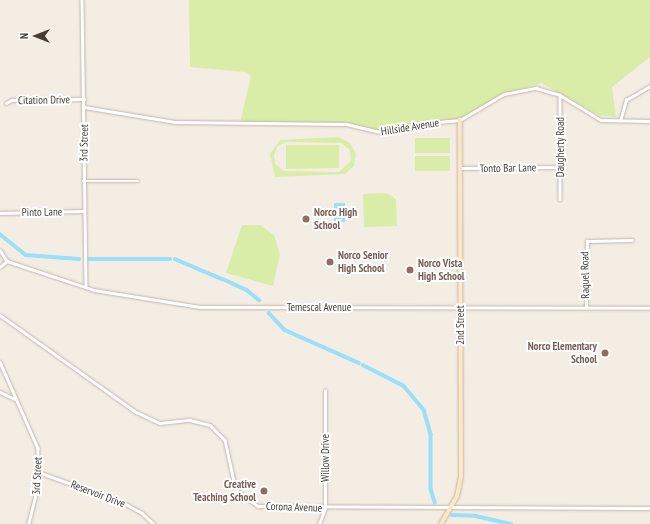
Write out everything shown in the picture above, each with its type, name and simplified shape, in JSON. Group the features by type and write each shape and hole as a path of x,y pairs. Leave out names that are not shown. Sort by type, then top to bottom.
{"street":[{"name":"3rd Street","path":"82,0 84,100 83,211 86,287"},
{"path":"620,121 626,100 650,86"},
{"name":"Hillside Avenue","path":"84,107 175,122 346,124 373,132 460,120 516,90 536,88 560,95 601,120 650,121"},
{"name":"Daugherty Road","path":"560,95 560,199"},
{"name":"Citation Drive","path":"6,103 12,100 84,100"},
{"name":"2nd Street","path":"441,524 457,496 461,477 460,120"},
{"name":"Tonto Bar Lane","path":"460,168 556,167"},
{"path":"83,181 138,181"},
{"name":"Pinto Lane","path":"0,212 83,211"},
{"name":"Raquel Road","path":"586,307 587,241 632,240"},
{"path":"0,250 8,261 0,267"},
{"name":"Temescal Avenue","path":"8,261 86,287 200,307 650,308"},
{"name":"Corona Avenue","path":"0,315 136,412 160,423 190,420 210,426 225,440 236,490 258,506 449,509 650,508"},
{"name":"3rd Street","path":"0,362 38,448 38,472 34,509 29,524"},
{"name":"Willow Drive","path":"319,524 325,508 325,391"},
{"path":"0,392 16,399"},
{"name":"Reservoir Drive","path":"38,472 124,503 142,513 154,524"}],"green space":[{"path":"189,0 650,0 650,57 612,87 616,117 599,115 541,83 504,94 460,120 416,124 382,132 346,124 240,123 251,76 245,72 190,67"},
{"path":"339,137 350,143 356,154 354,166 345,174 275,177 270,154 280,140","holes":["286,142 341,143 350,150 351,161 339,172 284,171 275,164 274,155 278,146"]},
{"path":"415,138 450,138 450,153 415,153"},
{"path":"286,145 339,145 339,168 286,169"},
{"path":"415,156 450,156 450,171 415,171"},
{"path":"386,193 396,199 397,226 364,227 363,194"},
{"path":"242,225 260,225 274,235 280,255 273,286 226,273"}],"water":[{"path":"334,203 345,203 345,222 334,222"}],"waterway":[{"path":"0,234 26,255 79,259"},
{"path":"88,259 170,259"},
{"path":"175,259 222,279"},
{"path":"223,279 247,290 259,300"},
{"path":"269,313 285,330 359,363"},
{"path":"363,365 404,386 424,410 431,434 431,489 435,502"},
{"path":"452,515 476,516 511,524"}],"place":[{"name":"Norco High School","path":"306,219"},
{"name":"Norco Senior High School","path":"330,262"},
{"name":"Norco Vista High School","path":"410,270"},
{"name":"Norco Elementary School","path":"605,353"},
{"name":"Creative Teaching School","path":"264,491"}]}
